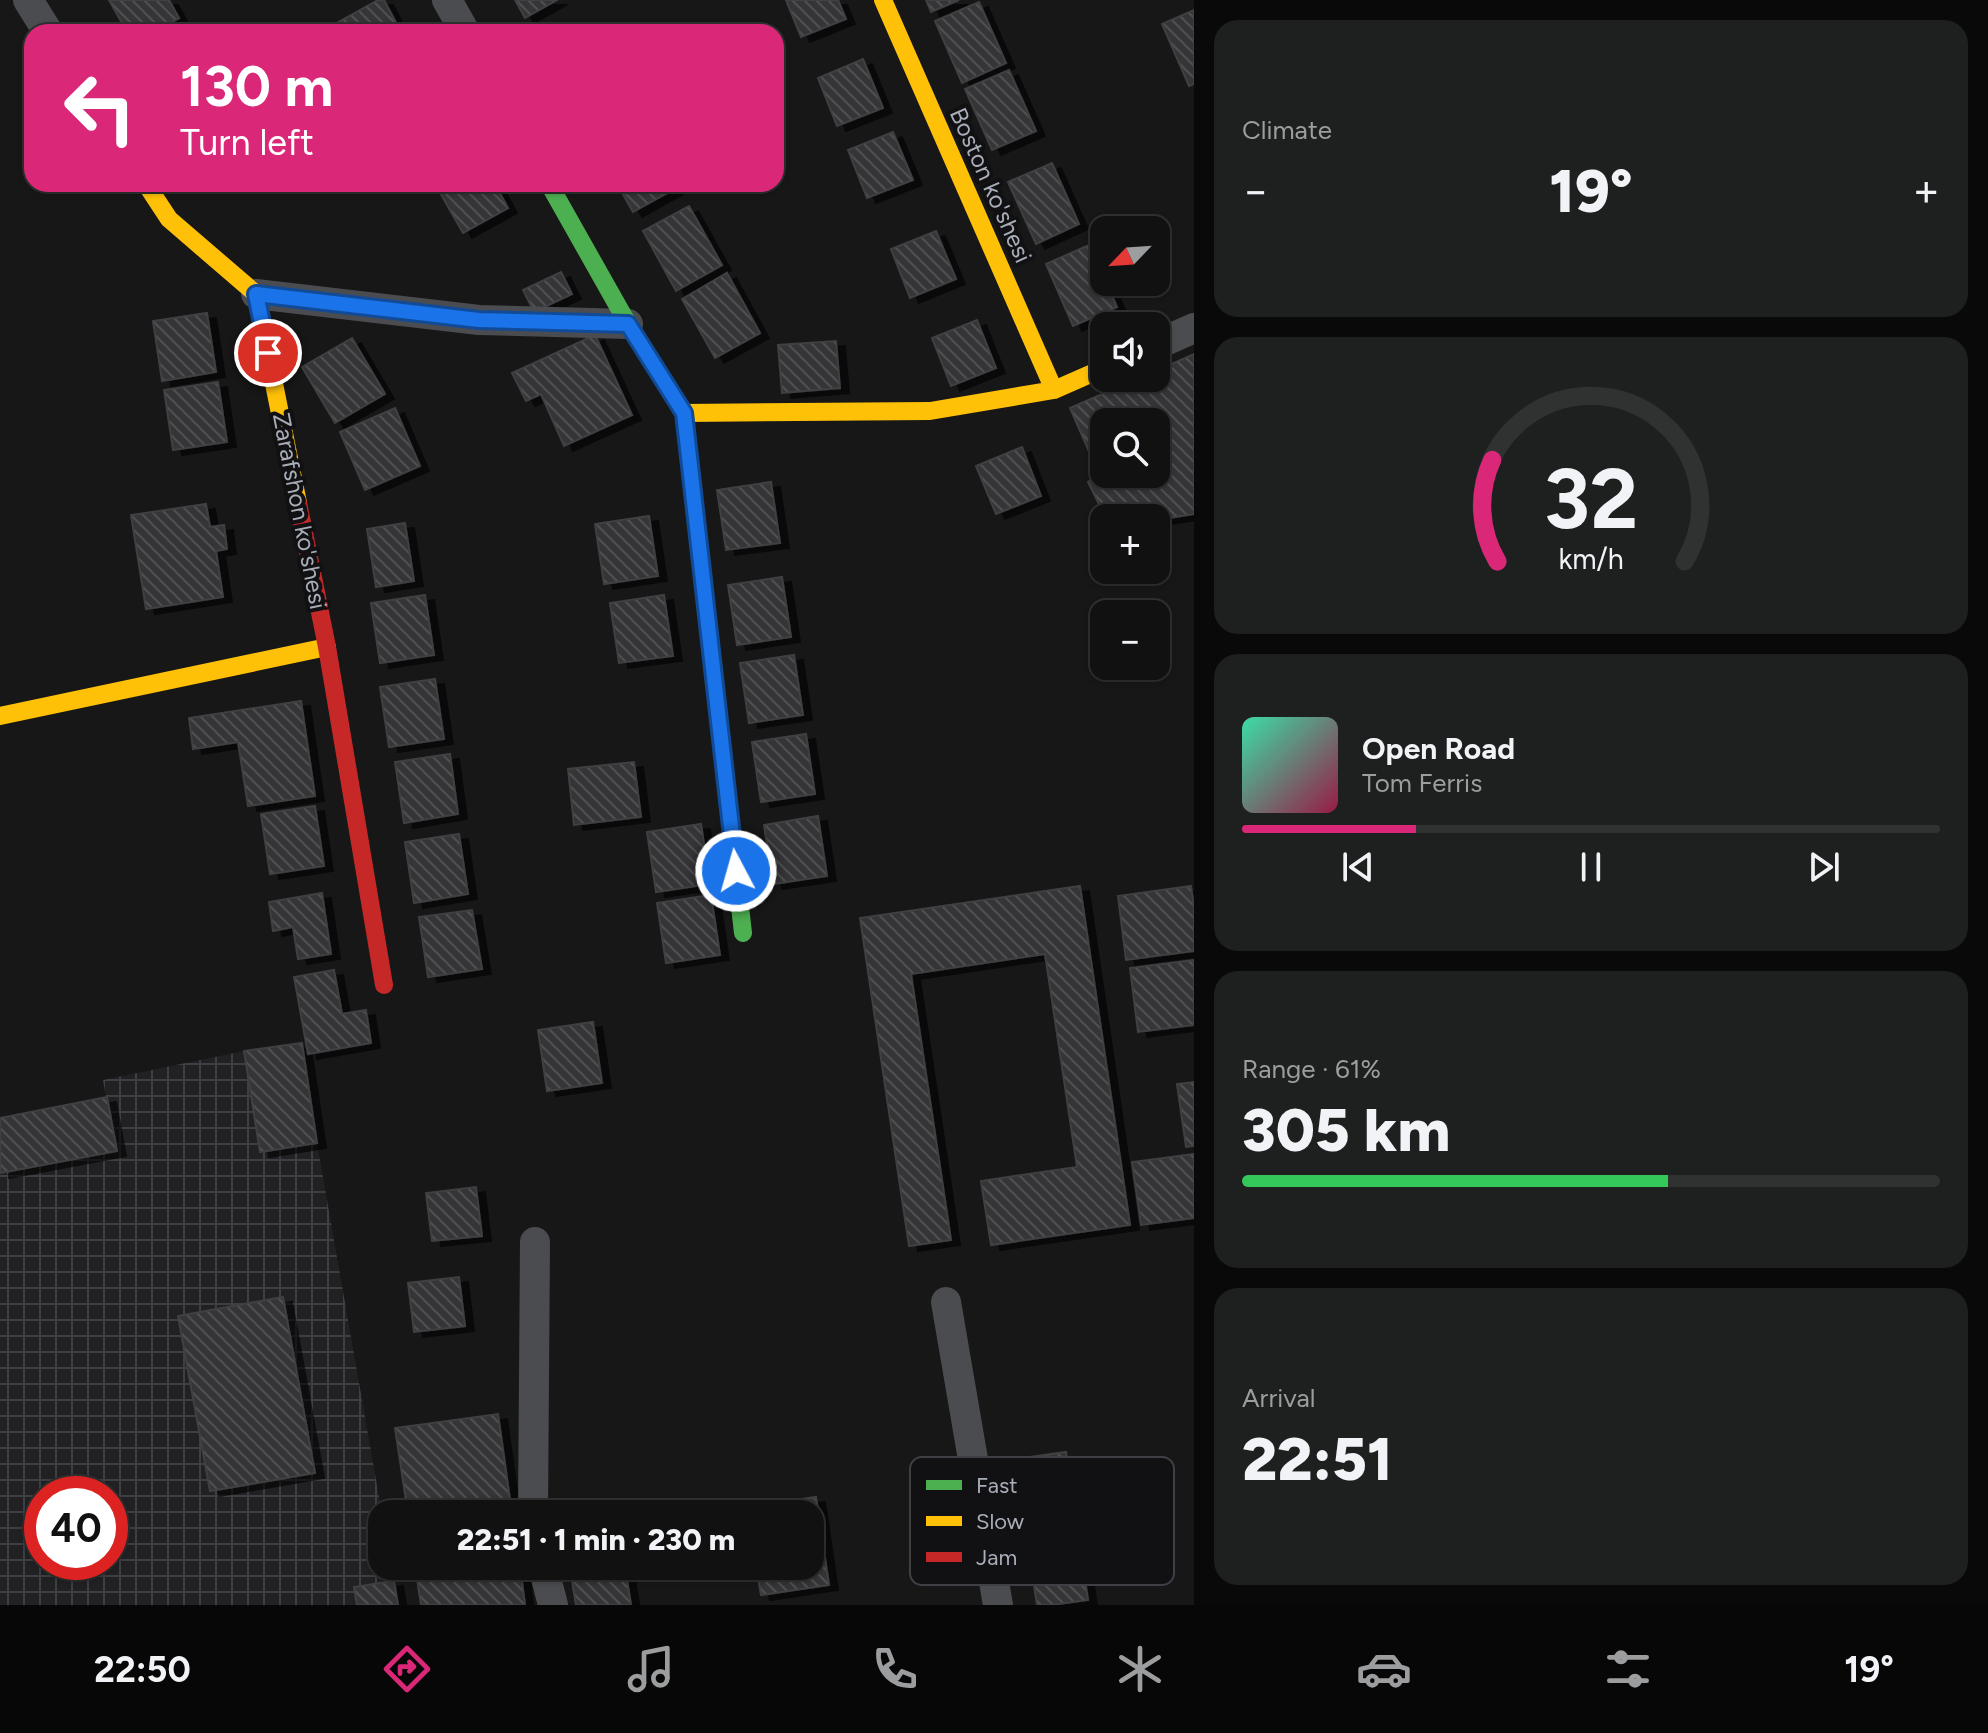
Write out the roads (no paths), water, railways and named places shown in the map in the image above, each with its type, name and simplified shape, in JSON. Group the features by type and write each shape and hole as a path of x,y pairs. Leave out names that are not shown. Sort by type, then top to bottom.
{"street":[{"path":"28,0 43,24"},
{"path":"447,0 460,24"},
{"name":"Boston ko'shesi","path":"883,0 1054,390"},
{"path":"151,192 169,219 256,294 479,320 628,324"},
{"path":"554,192 628,324 684,413 743,933"},
{"name":"Zarafshon ko'shesi","path":"256,294 327,647 384,985"},
{"path":"1170,339 1194,328"},
{"path":"684,413 930,411 1054,390 1090,374"},
{"path":"0,716 327,647"},
{"path":"533,1500 535,1242"},
{"path":"946,1302 973,1457"},
{"path":"547,1580 553,1605"},
{"path":"995,1585 998,1605"}]}
